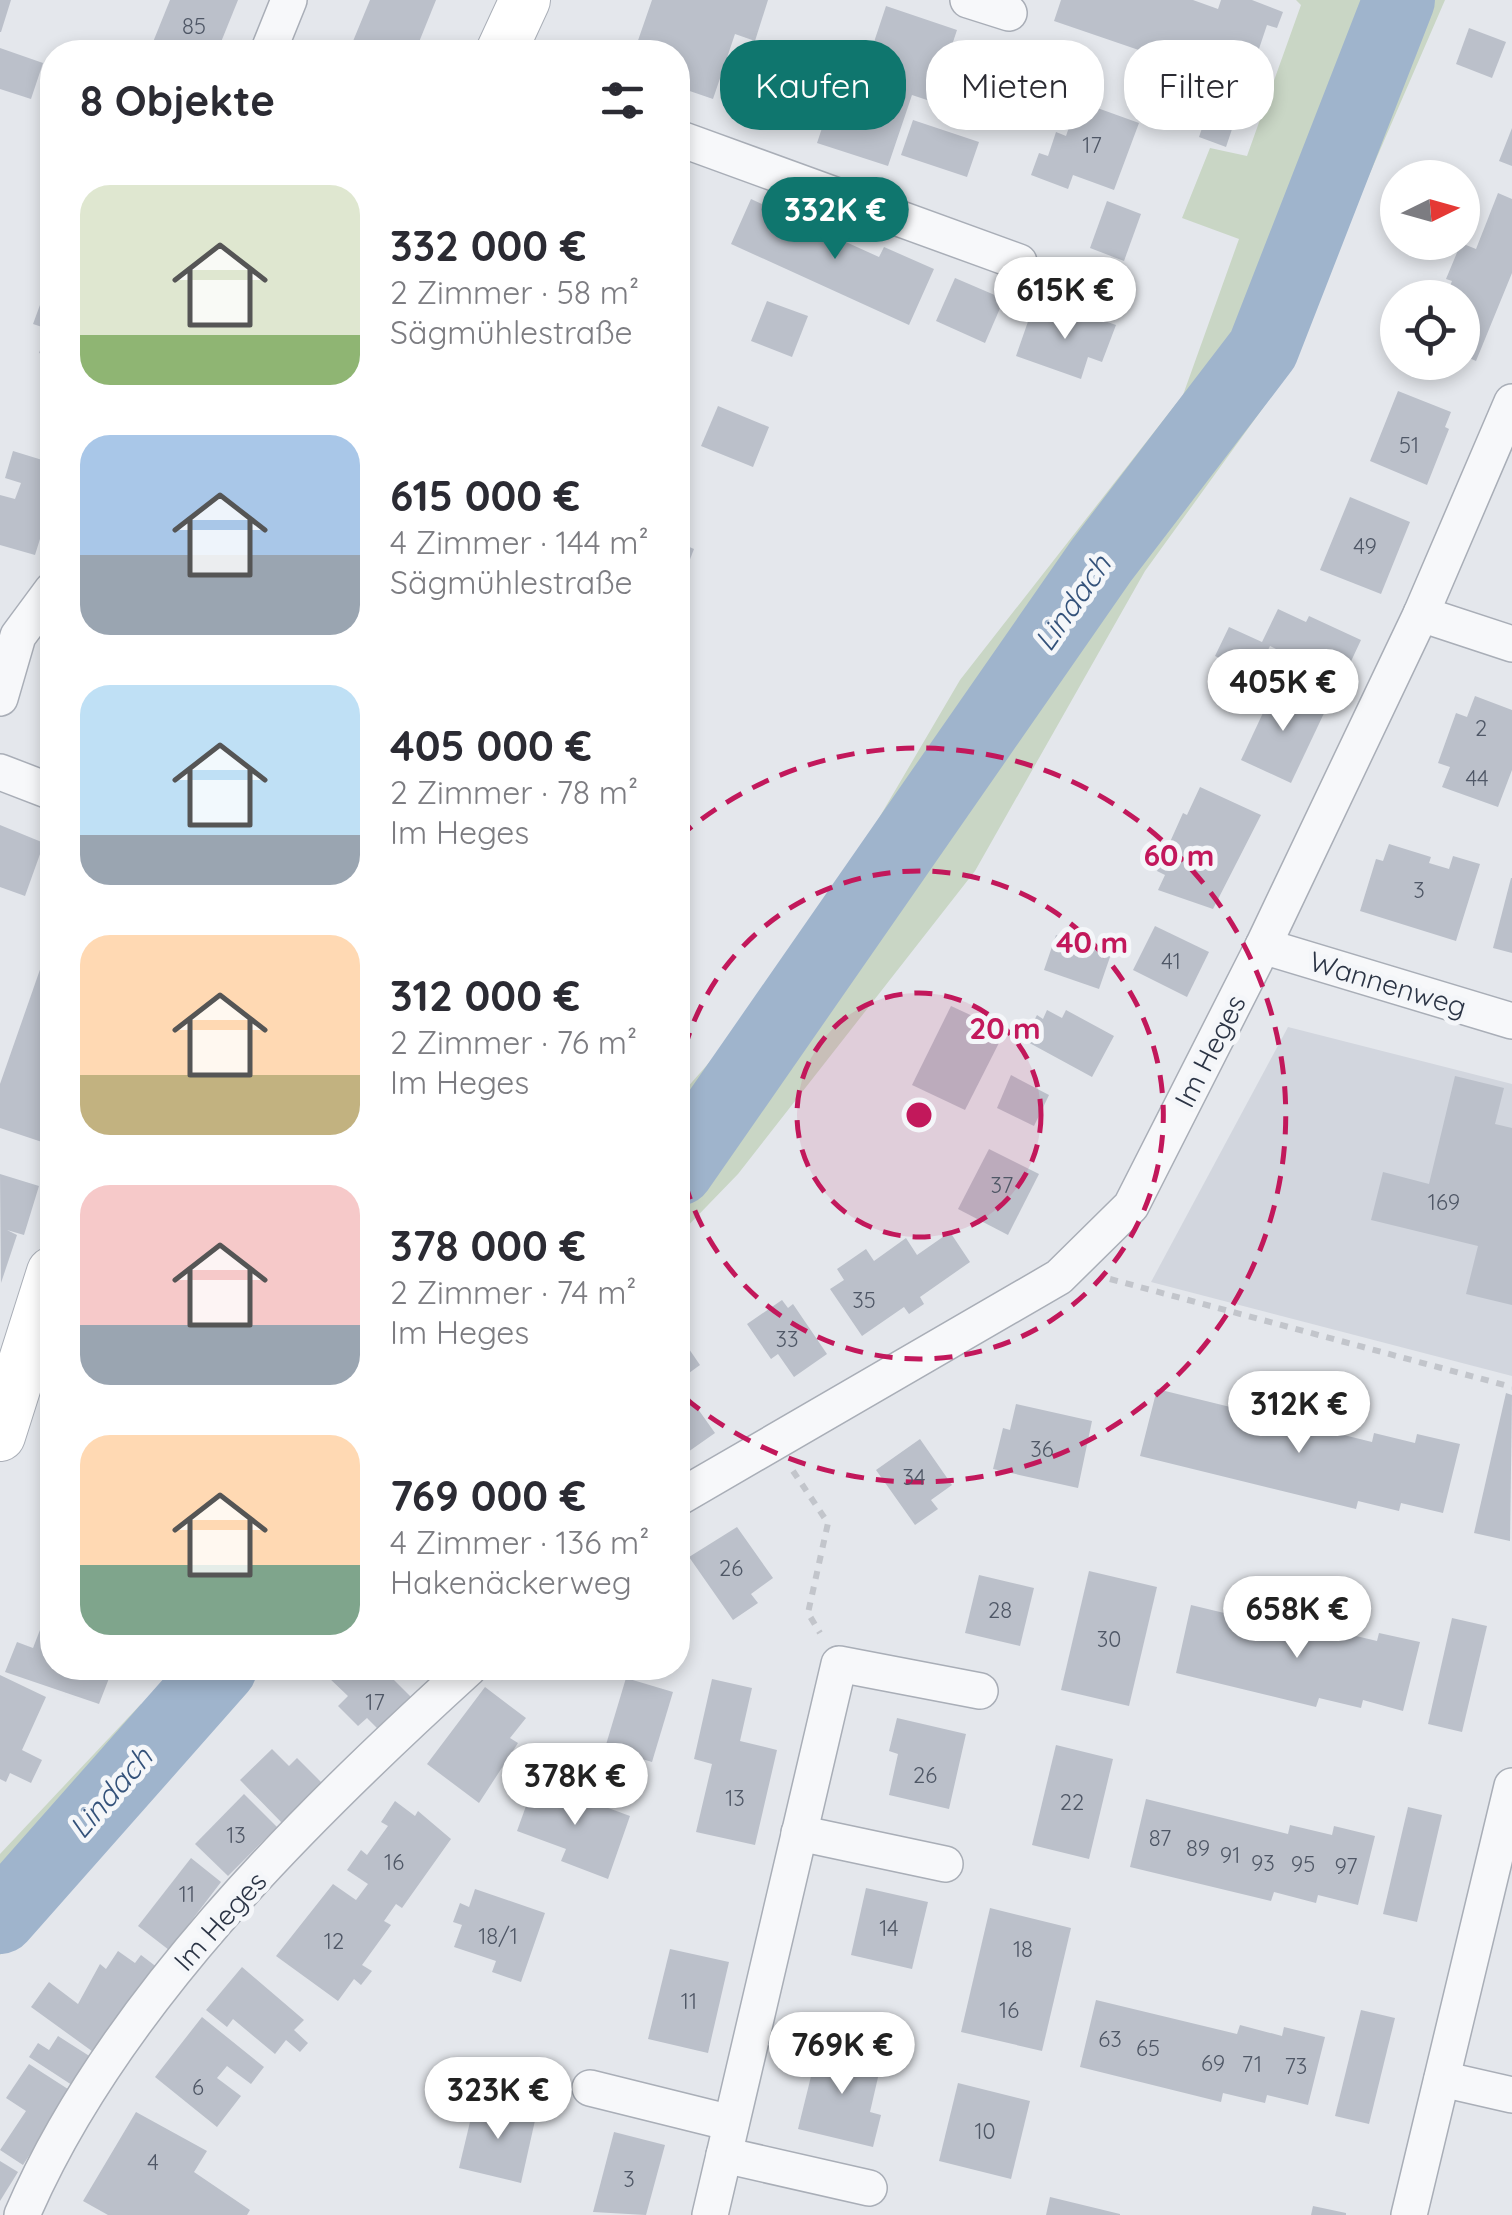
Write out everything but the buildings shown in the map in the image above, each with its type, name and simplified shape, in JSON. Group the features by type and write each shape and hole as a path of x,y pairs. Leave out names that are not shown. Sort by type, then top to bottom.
{"main road":[{"path":"507,40 525,0"},
{"path":"0,1436 40,1310"}],"street":[{"path":"273,40 289,0"},
{"path":"968,0 1009,13"},
{"path":"690,142 1020,262"},
{"name":"Im Heges","path":"690,1491 1059,1276 1130,1206 1263,946 1421,614 1512,402"},
{"path":"0,698 29,601"},
{"path":"1421,614 1512,644"},
{"path":"0,772 40,787"},
{"name":"Wannenweg","path":"1263,946 1512,1022"},
{"path":"710,2215 838,1664 980,1691"},
{"name":"Im Heges","path":"22,2215 86,2098 180,1963 360,1768 457,1680"},
{"path":"1410,2215 1512,1786"},
{"path":"799,1834 946,1864"},
{"path":"1442,2079 1512,2095"},
{"path":"590,2088 870,2188"}],"path":[{"path":"1080,1258 1117,1283 1512,1387"},
{"path":"775,1444 828,1523 808,1612 838,1664"}],"shaded area":[{"path":"1288,1027 1512,1084 1512,1376 1151,1282"}],"green space":[{"path":"1296,0 1445,0 1276,390 1145,571 975,871 738,1174 690,1224 690,1084 788,973 960,680 1183,395 1239,239 1182,218 1210,148 1247,156 1256,130 1274,130 1274,80 1301,5"},
{"path":"141,1704 185,1750 0,1955 0,1854"}],"waterway":[{"name":"Lindach","path":"690,1153 1101,561 1263,349 1399,0"},
{"name":"Lindach","path":"0,1918 210,1680"}]}
